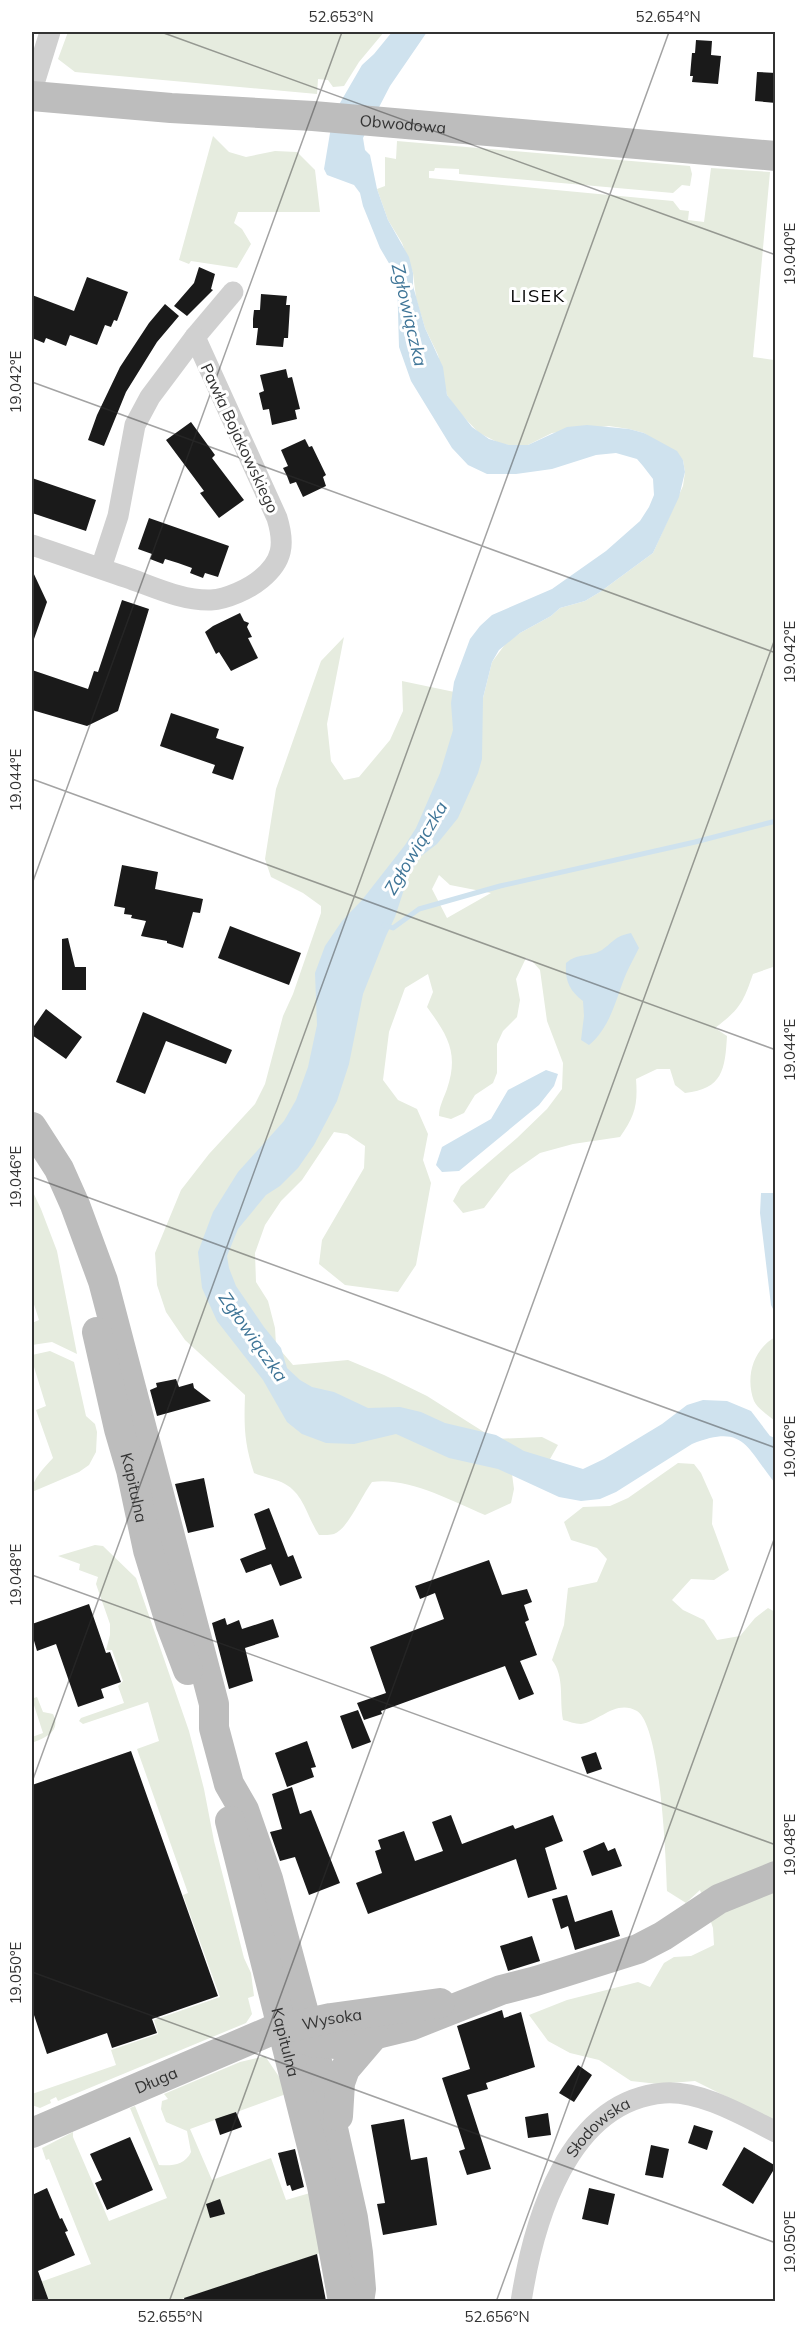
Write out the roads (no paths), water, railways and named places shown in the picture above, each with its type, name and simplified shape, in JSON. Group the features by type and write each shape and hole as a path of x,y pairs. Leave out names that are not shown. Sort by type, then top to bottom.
{"street":[{"path":"32,90 50,32"},
{"name":"Obwodowa","path":"32,96 171,108 313,116 776,156"},
{"name":"Pawła Bojakowskiego","path":"100,568 118,516 135,425 150,397 195,337 233,292"},
{"name":"Pawła Bojakowskiego","path":"32,545 191,599 212,600 256,583 273,570 279,557 282,540 277,518 195,337"},
{"name":"Kapitulna","path":"32,1127 59,1168 87,1239 93,1312 111,1395 131,1470 144,1537 171,1625 203,1710 214,1728 229,1784 228,1813 336,2139 358,2253 361,2289 359,2301"},
{"name":"Wysoka","path":"301,2032 336,2044 410,2026 501,1990 547,1978 638,1948 663,1936 719,1899 776,1876"},
{"name":"Wysoka","path":"301,2032 428,2003 464,2004"},
{"name":"Kapitulna","path":"301,2032 322,2186 342,2296 346,2301"},
{"name":"Długa","path":"32,2133 257,2036 301,2032"},
{"name":"Kapitulna","path":"336,2139 340,2083 345,2069 374,2035"},
{"name":"Słodowska","path":"521,2301 526,2272 549,2194 579,2142 612,2112 630,2102 648,2096 665,2093 685,2095 708,2100 776,2132"}],"water":[{"name":"Zgłowiączka","path":"392,32 427,32 390,86 363,138 388,220 409,257 413,286 425,328 443,367 447,395 472,427 489,439 509,445 528,445 567,427 587,425 629,429 644,433 677,451 683,460 685,472 679,497 653,553 600,592 585,601 560,608 551,616 520,633 499,650 492,662 483,698 482,759 478,773 458,818 437,844 420,857 409,874 395,917 363,994 349,1064 337,1101 314,1145 298,1168 280,1186 266,1195 238,1229 227,1256 229,1268 236,1286 281,1348 287,1368 312,1387 334,1392 368,1408 400,1407 421,1412 445,1423 496,1435 524,1451 583,1469 662,1424 687,1405 703,1400 727,1401 751,1411 770,1436 775,1438 775,1483 742,1442 723,1436 692,1444 616,1492 600,1499 581,1501 559,1497 498,1469 449,1458 396,1434 354,1444 326,1443 302,1434 287,1422 263,1380 217,1321 202,1288 198,1252 213,1212 238,1172 284,1121 296,1100 308,1067 317,1025 315,973 325,946 342,921 362,900 405,845 416,828 440,773 453,730 451,703 454,682 470,639 492,615 552,589 606,551 640,521 654,495 653,479 637,459 616,453 596,455 552,469 516,474 487,474 468,465 452,448 411,381 399,347 397,277 380,248 360,193 354,185 327,175 324,169 333,115 362,65"},
{"path":"631,933 639,948 626,974 608,1021 589,1045 581,1040 583,1001 569,985 566,963 575,957 602,950 617,938"},
{"path":"546,1070 558,1074 554,1086 539,1105 459,1171 442,1172 436,1165 442,1147 491,1119 508,1090"},
{"path":"761,1193 775,1193 775,1313 771,1305 760,1213"}],"waterway":[{"path":"384,925 393,928 419,909 500,886 695,842 776,821"}],"district":[{"name":"LISEK","path":"538,296"}]}
